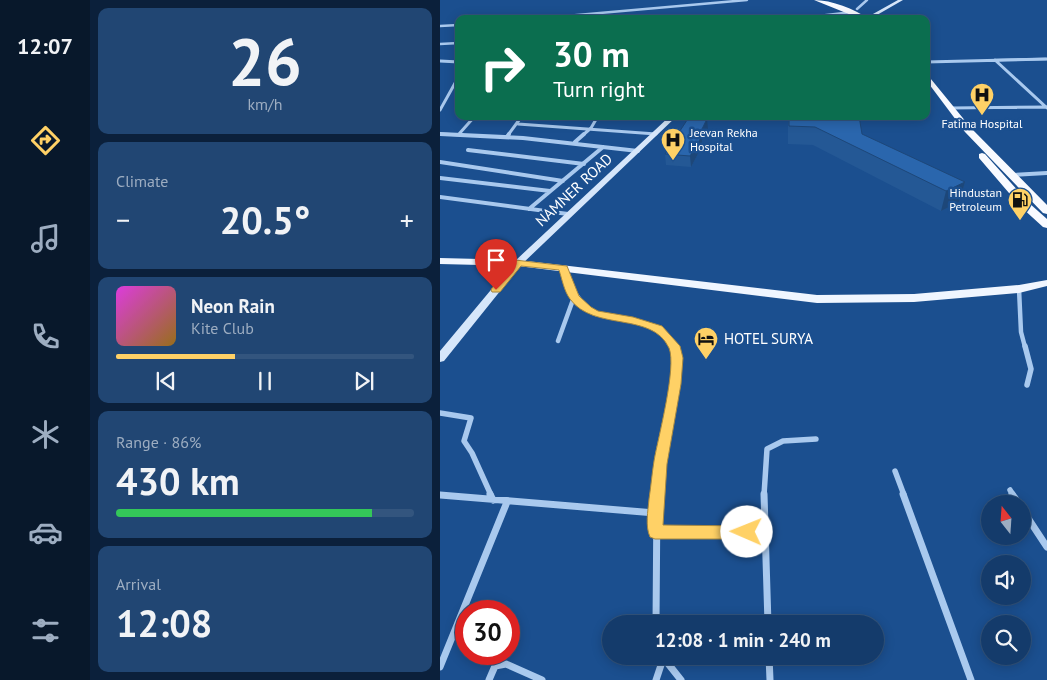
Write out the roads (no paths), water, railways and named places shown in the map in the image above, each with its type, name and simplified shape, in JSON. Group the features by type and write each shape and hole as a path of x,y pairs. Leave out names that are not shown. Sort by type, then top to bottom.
{"highway":[{"path":"817,0 855,11"},
{"path":"828,0 863,15"},
{"path":"930,80 968,130 1047,212"},
{"path":"930,96 998,176 1047,225"}],"main road":[{"path":"874,15 901,0"},
{"name":"NAMNER ROAD","path":"440,358 518,262 670,120"},
{"path":"440,262 518,262 817,298 914,298 1020,289 1047,283"}],"street":[{"path":"577,15 747,0"},
{"path":"824,15 855,11 867,0"},
{"path":"440,26 455,25"},
{"path":"440,44 455,43"},
{"path":"930,62 1047,59"},
{"path":"995,60 1047,108"},
{"path":"440,61 455,62"},
{"path":"440,110 454,87"},
{"path":"951,108 1047,108"},
{"path":"459,134 471,120"},
{"path":"507,137 520,120"},
{"path":"575,142 591,128 596,120"},
{"path":"518,124 656,134"},
{"path":"440,134 575,142 638,151"},
{"path":"529,209 603,147"},
{"path":"468,150 584,164"},
{"path":"440,162 563,181"},
{"path":"1012,175 1047,173"},
{"path":"440,178 550,191"},
{"path":"440,198 568,214"},
{"path":"563,268 574,297 588,310 596,314 633,320 658,328 674,346 677,358 675,384 660,464 655,513 656,615"},
{"path":"1020,289 1021,332 1031,369 1027,385"},
{"path":"558,341 574,297"},
{"path":"440,413 471,418 464,441 472,453 493,500"},
{"path":"768,615 764,483 767,449 781,442 816,439"},
{"path":"895,471 971,680"},
{"path":"1010,490 1013,495"},
{"path":"440,496 655,513"},
{"path":"440,667 508,502"},
{"path":"1031,523 1047,547"},
{"path":"655,532 765,533"},
{"path":"489,680 495,666 506,664 542,680"},
{"path":"656,680 661,665"},
{"path":"669,665 681,680"},
{"path":"769,665 770,680"}],"place":[{"name":"Fatima Hospital","path":"982,116"},
{"name":"Jeevan Rekha Hospital","path":"673,161"},
{"name":"Hindustan Petroleum","path":"1020,221"},
{"name":"HOTEL SURYA","path":"706,360"}]}
